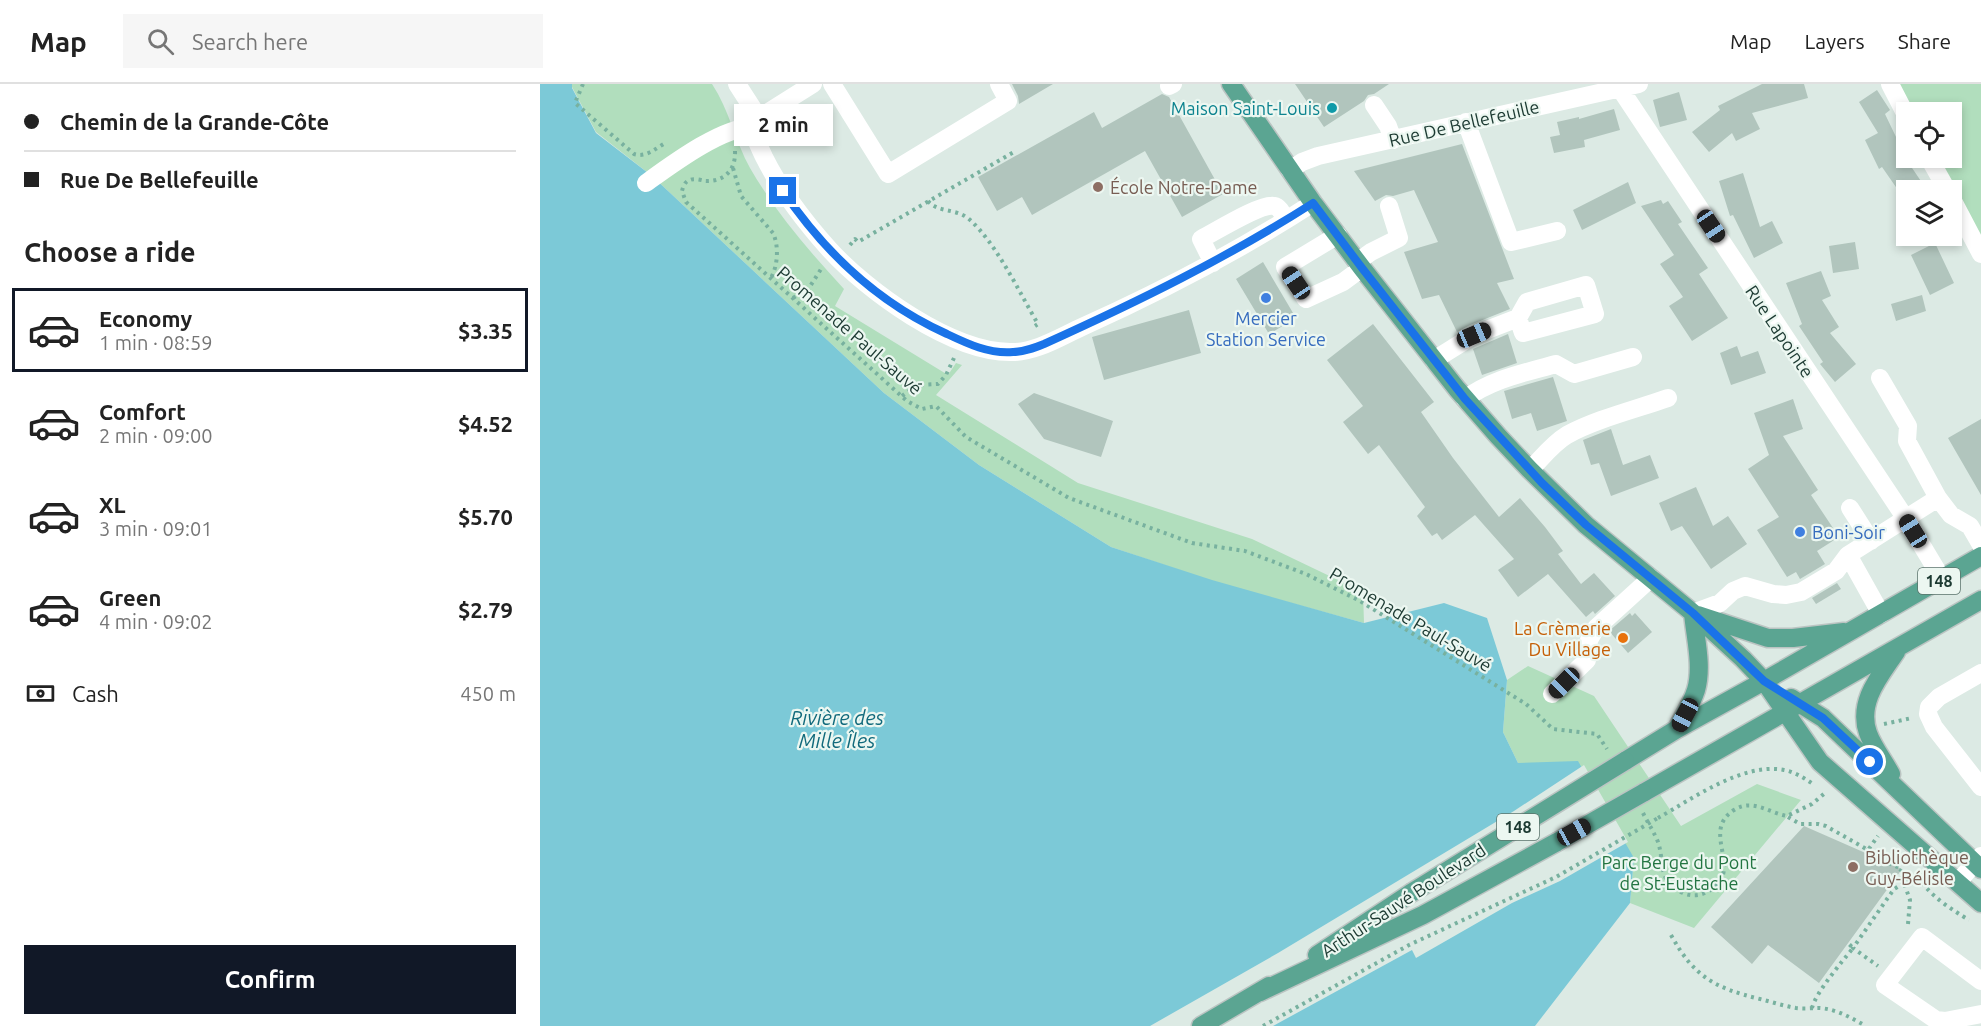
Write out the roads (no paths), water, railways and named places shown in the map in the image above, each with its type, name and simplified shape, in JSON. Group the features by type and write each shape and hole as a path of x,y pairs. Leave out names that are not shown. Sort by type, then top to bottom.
{"main road":[{"path":"1231,84 1359,265 1465,399 1530,470 1586,525 1693,613 1793,708 1820,762 1981,903"},
{"name":"Arthur-Sauvé Boulevard","path":"1201,1026 1260,992 1617,758 1677,729 1764,681 1981,556"},
{"name":"Arthur-Sauvé Boulevard","path":"1260,992 1423,915 1643,793 1981,600"},
{"path":"1693,613 1768,638 1793,638 1851,631"},
{"path":"1677,729 1692,701 1698,680 1699,669 1693,613"},
{"path":"1899,648 1872,689 1865,713 1868,734 1899,789"},
{"path":"1793,708 1823,718 1979,863"}],"street":[{"path":"737,84 756,123 757,143 788,199 817,235 856,276 880,296 914,318 984,349 1013,352 1029,350 1138,301 1213,263 1313,203"},
{"path":"646,183 706,144 738,128 756,123 813,84"},
{"path":"832,84 888,174 1008,101 999,84"},
{"name":"Rue De Bellefeuille","path":"1290,170 1318,156 1618,87 1640,84"},
{"path":"1890,84 1899,102"},
{"name":"Rue Lapointe","path":"1618,87 1906,519 1942,579"},
{"path":"1374,105 1388,126 1393,140"},
{"path":"1466,122 1511,242 1557,231"},
{"path":"1338,235 1285,267 1306,299 1343,282 1371,252 1399,238 1389,206"},
{"path":"1213,263 1201,239 1265,207 1277,207 1286,220"},
{"path":"1962,218 1981,254"},
{"path":"1434,360 1474,335 1518,318"},
{"path":"1465,399 1495,381 1556,364 1574,374 1633,357"},
{"path":"1880,378 1908,426 1907,441 1938,498 1951,515 1975,523 1981,545"},
{"path":"1530,470 1553,445 1567,436 1583,428 1668,398"},
{"path":"1693,613 1720,603 1732,591 1745,586 1773,594 1786,595 1801,592 1836,571 1848,555 1938,498"},
{"path":"1850,508 1871,541"},
{"path":"1848,555 1881,614"},
{"path":"1552,694 1587,660 1589,640 1596,628 1651,578"},
{"path":"1981,674 1939,697 1929,707 1928,714 1934,727 1981,787"},
{"path":"1958,882 1979,863"},
{"path":"1981,981 1922,938 1885,985 1936,1020 1946,1021 1981,1014"}],"water":[{"name":"Rivière des Mille Îles","path":"540,84 572,84 596,133 652,176 884,393 979,465 1111,547 1212,580 1364,623 1444,603 1487,618 1507,680 1503,732 1518,763 1578,761 1634,858 1630,903 1535,1026 540,1026"}],"place":[{"name":"Maison Saint-Louis","path":"1332,108"},
{"name":"École Notre-Dame","path":"1098,187"},
{"name":"Mercier Station Service","path":"1266,298"},
{"name":"Boni-Soir","path":"1800,532"},
{"name":"La Crèmerie Du Village","path":"1623,638"},
{"name":"Bibliothèque Guy-Bélisle","path":"1853,867"}],"park label":[{"name":"Parc Berge du Pont de St-Eustache","path":"1679,872"}]}
